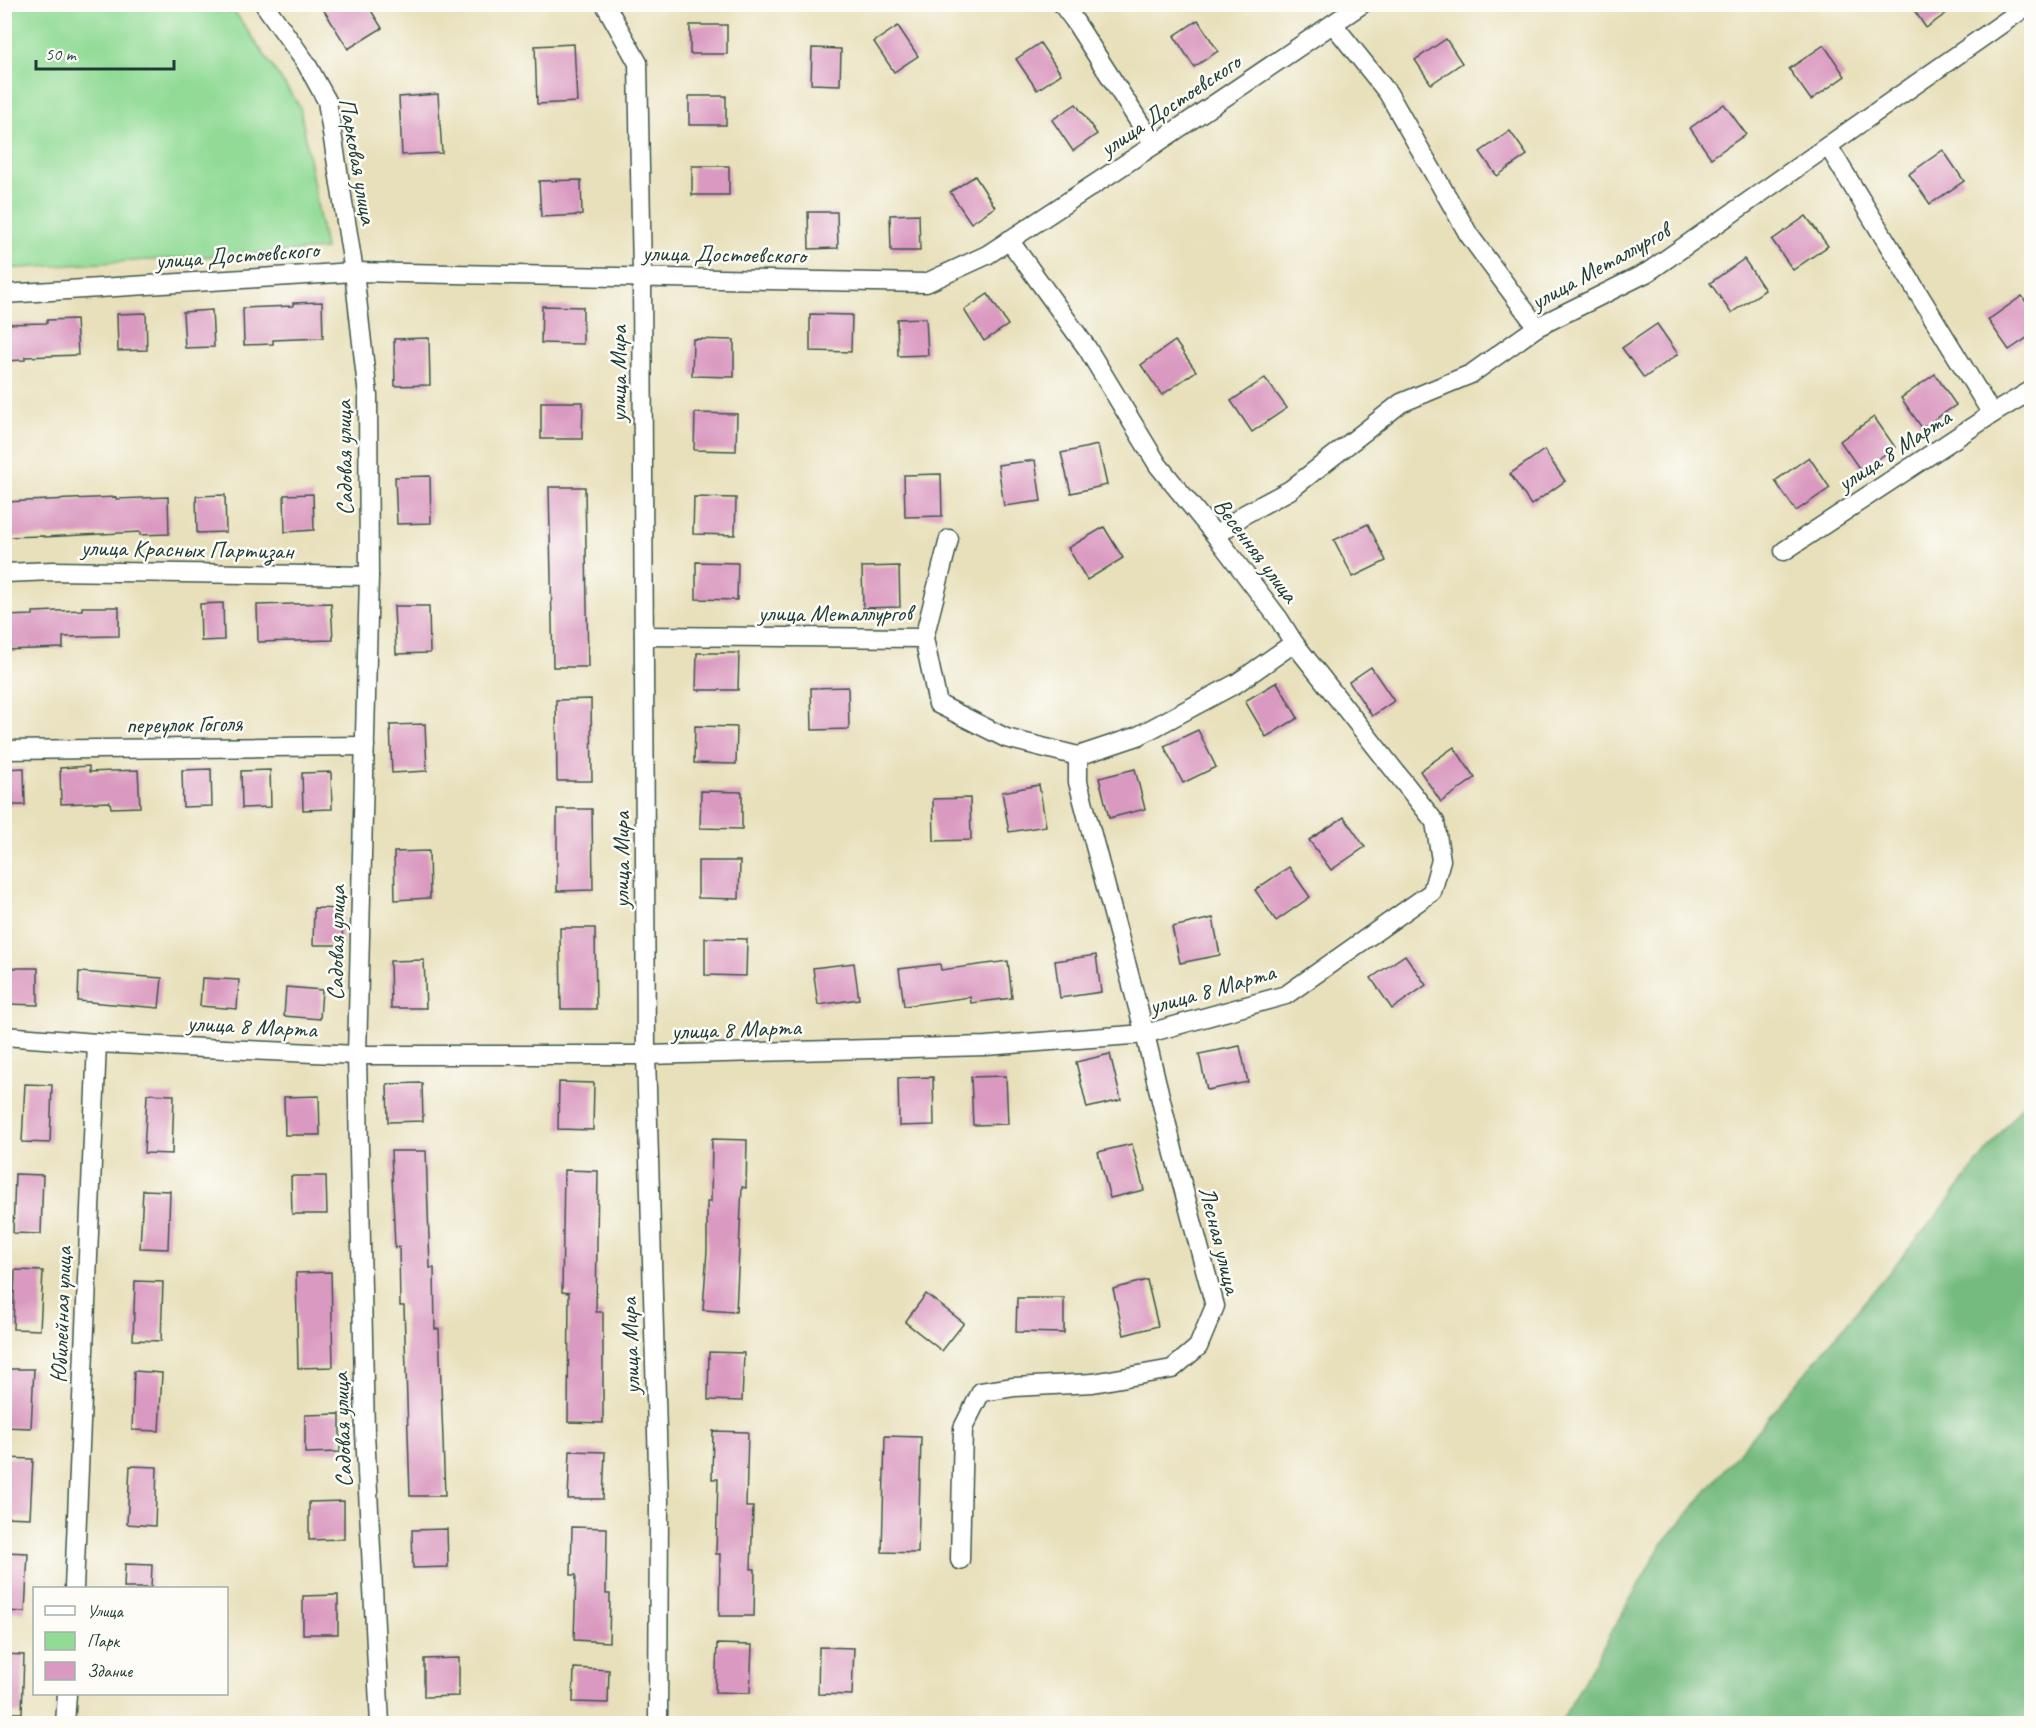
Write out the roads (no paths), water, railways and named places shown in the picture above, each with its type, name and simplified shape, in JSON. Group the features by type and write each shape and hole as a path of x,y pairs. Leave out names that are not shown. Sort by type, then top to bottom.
{"street":[{"name":"Парковая улица","path":"264,4 306,63 327,101 354,272"},
{"path":"1062,4 1154,145"},
{"name":"улица Достоевского","path":"4,294 354,272 926,282 987,255 1362,4"},
{"name":"улица Металлургов","path":"1216,536 1245,514 1290,490 1401,403 1471,374 1537,327 1648,272 2030,4"},
{"name":"улица Мира","path":"607,5 638,63 642,276 646,1055 658,1501 658,1724"},
{"path":"1333,24 1388,93 1468,235 1537,327"},
{"path":"1828,146 1992,414"},
{"name":"Весенняя улица","path":"1009,240 1087,348 1158,465 1279,619 1293,644 1435,822 1441,860 1432,892"},
{"name":"Садовая улица","path":"354,272 368,396 369,576 357,1055 365,1433 380,1724"},
{"name":"улица 8 Марта","path":"1784,551 2031,390"},
{"path":"924,638 949,539"},
{"name":"улица Красных Партизан","path":"4,573 53,571 369,576"},
{"name":"улица Металлургов","path":"644,636 924,638 938,704 1006,738 1078,756"},
{"path":"1078,756 1138,736 1237,683 1293,644"},
{"name":"переулок Гоголя","path":"4,750 365,746"},
{"name":"Лесная улица","path":"960,1560 963,1428 981,1392 1014,1387 1093,1383 1172,1369 1198,1347 1215,1306 1078,782 1078,756"},
{"name":"улица 8 Марта","path":"4,1036 97,1043 357,1055 646,1055 987,1046 1145,1034 1286,995 1432,892"},
{"name":"Юбилейная улица","path":"74,1587 97,1043"},
{"path":"65,1724 67,1695"}]}
